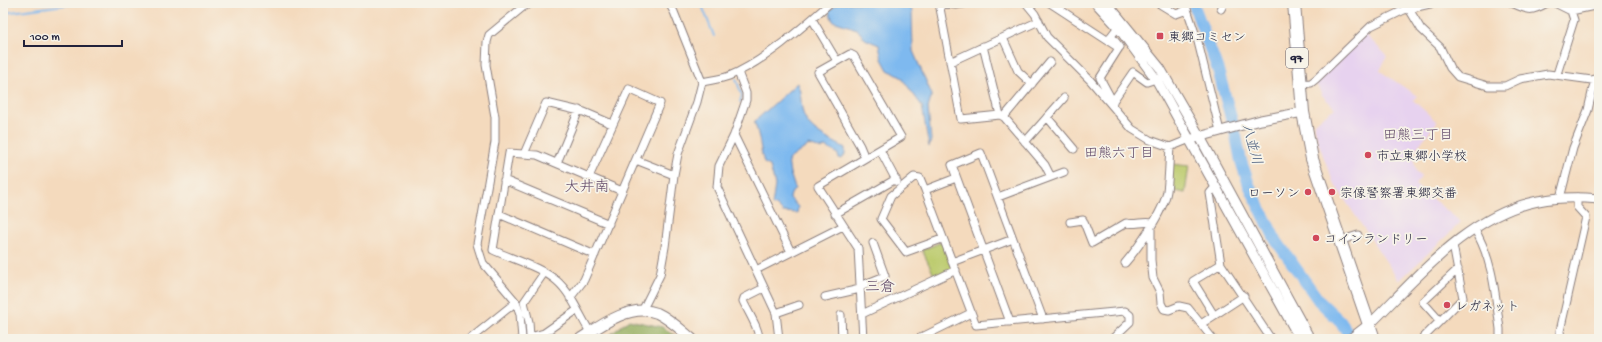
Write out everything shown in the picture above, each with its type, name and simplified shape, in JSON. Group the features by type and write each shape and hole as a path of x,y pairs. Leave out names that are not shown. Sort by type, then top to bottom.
{"main road":[{"name":"97","path":"1294,3 1299,84 1312,160 1374,339"},
{"path":"580,339 616,318 628,313 642,310 658,314 669,320 692,339"},
{"path":"1354,336 1369,325"}],"street":[{"path":"522,339 520,314 516,302 483,262 478,244 495,142 495,117 486,65 486,42 489,35 521,5 532,3"},
{"path":"642,310 660,274 666,247 674,175 678,154 697,102 702,82 674,12 668,3"},
{"path":"702,82 738,72 763,56 812,19 830,3"},
{"path":"969,3 956,5 938,3 961,119 1002,116 1050,62"},
{"path":"1026,3 1039,21 1047,37 1090,80 1132,129 1150,140 1170,147 1190,139 1222,130 1303,112"},
{"path":"1050,3 1119,48"},
{"path":"1096,3 1118,27 1156,79 1300,339"},
{"path":"1107,3 1160,68 1200,137 1310,339"},
{"path":"1158,3 1176,14 1186,6 1222,130"},
{"path":"1299,84 1310,83 1316,79 1371,26 1384,18 1409,6 1434,3"},
{"path":"1512,3 1526,10 1534,10 1548,3"},
{"path":"1555,3 1571,11 1599,5"},
{"path":"1409,6 1421,29 1440,47 1450,68 1458,77 1488,86 1505,86 1520,79 1557,74 1567,78 1597,80 1588,110 1573,148 1560,198"},
{"path":"1557,74 1574,20 1571,11"},
{"path":"812,19 836,61"},
{"path":"950,62 1039,21"},
{"path":"1112,104 1100,78 1121,45 1111,36 1118,27"},
{"path":"1003,38 1018,70 1032,84"},
{"path":"983,46 1002,116 1045,165 1051,177"},
{"path":"863,339 858,248 818,186 901,137 854,56 850,54 818,72 860,146 865,158"},
{"path":"738,72 746,93 734,135 719,166 717,186 776,313 779,339"},
{"path":"1112,104 1133,72 1147,82 1156,79"},
{"path":"570,298 584,280 660,103 629,89 589,177"},
{"path":"1025,142 1064,98"},
{"path":"524,154 546,103 579,110 612,124"},
{"path":"556,163 579,110"},
{"path":"1047,117 1074,149"},
{"path":"734,135 791,252"},
{"path":"1125,263 1136,250 1167,192 1170,147"},
{"path":"880,150 900,187"},
{"path":"590,332 570,298 556,280 493,250 509,153 537,155 622,191"},
{"path":"1010,322 952,165 981,153 1043,319"},
{"path":"636,160 674,175"},
{"path":"998,197 1064,172"},
{"path":"942,239 906,252 880,219 891,196 900,187 914,177 920,178 976,325 1125,312 1130,315 1130,322 1112,339"},
{"path":"925,190 956,178"},
{"path":"835,214 896,179"},
{"path":"504,180 609,224"},
{"path":"1216,186 1210,193 1221,264 1244,296 1271,339"},
{"path":"1561,339 1560,331 1586,217 1577,207 1577,197"},
{"path":"1369,325 1453,245 1474,228 1500,213 1518,206 1560,198 1577,197 1599,199"},
{"path":"499,214 595,255"},
{"path":"1070,222 1083,220 1092,243 1126,223 1135,225 1147,222 1151,224"},
{"path":"1151,224 1151,260 1153,278 1160,292 1161,302 1164,308 1169,310 1179,306 1188,308 1213,339"},
{"path":"756,270 843,226"},
{"path":"1474,228 1483,243 1492,270 1500,339"},
{"path":"1339,241 1358,235"},
{"path":"952,262 1013,239"},
{"path":"825,297 860,288 885,276 873,243"},
{"path":"1422,339 1463,298 1453,245"},
{"path":"1214,315 1194,281 1221,264"},
{"path":"1440,321 1424,302 1458,269"},
{"path":"862,314 956,270"},
{"path":"544,273 524,302 529,322 530,337 544,333 577,310"},
{"path":"759,339 757,329 753,324 743,301 744,298 764,288"},
{"path":"1201,324 1244,296"},
{"path":"470,339 516,302"},
{"path":"776,313 799,305"},
{"path":"918,339 971,313"},
{"path":"841,315 842,339"},
{"path":"1500,329 1505,339"}],"shaded area":[{"name":"市立東郷小学校","path":"1365,34 1387,56 1380,71 1417,96 1413,100 1437,122 1415,150 1414,162 1416,171 1421,177 1415,185 1461,222 1399,281 1333,182 1318,142 1314,123 1335,108 1322,95 1315,82"}],"green space":[{"path":"1171,164 1189,166 1185,193 1169,190"},
{"path":"939,243 943,243 952,268 935,277 922,250"},
{"path":"629,320 662,327 680,339 605,339"}],"water":[{"path":"838,3 910,3 912,12 913,51 932,95 928,108 931,140 929,147 922,106 901,77 888,70 882,59 879,45 865,39 857,29 833,21 829,11"},
{"path":"797,83 800,90 803,113 810,126 821,135 845,148 845,154 842,159 839,158 837,153 825,147 821,149 809,145 788,160 790,173 795,188 790,198 798,207 797,213 783,212 776,205 772,206 775,185 770,166 764,163 758,132 754,122"}],"waterway":[{"path":"3,13 80,3"},
{"path":"701,3 714,36"},
{"name":"八並川","path":"1193,3 1218,70 1236,136 1241,161 1249,185 1275,239 1319,301 1340,321 1352,339"},
{"path":"736,79 742,95 740,102"}],"place":[{"name":"東郷コミセン","path":"1160,36"},
{"name":"市立東郷小学校","path":"1368,155"},
{"name":"ローソン","path":"1308,192"},
{"name":"宗像警察署東郷交番","path":"1332,192"},
{"name":"コインランドリー","path":"1316,238"},
{"name":"レガネット","path":"1447,305"}],"district":[{"name":"田熊三丁目","path":"1418,134"},
{"name":"田熊六丁目","path":"1119,152"},
{"name":"大井南","path":"587,186"},
{"name":"三倉","path":"880,286"}]}
